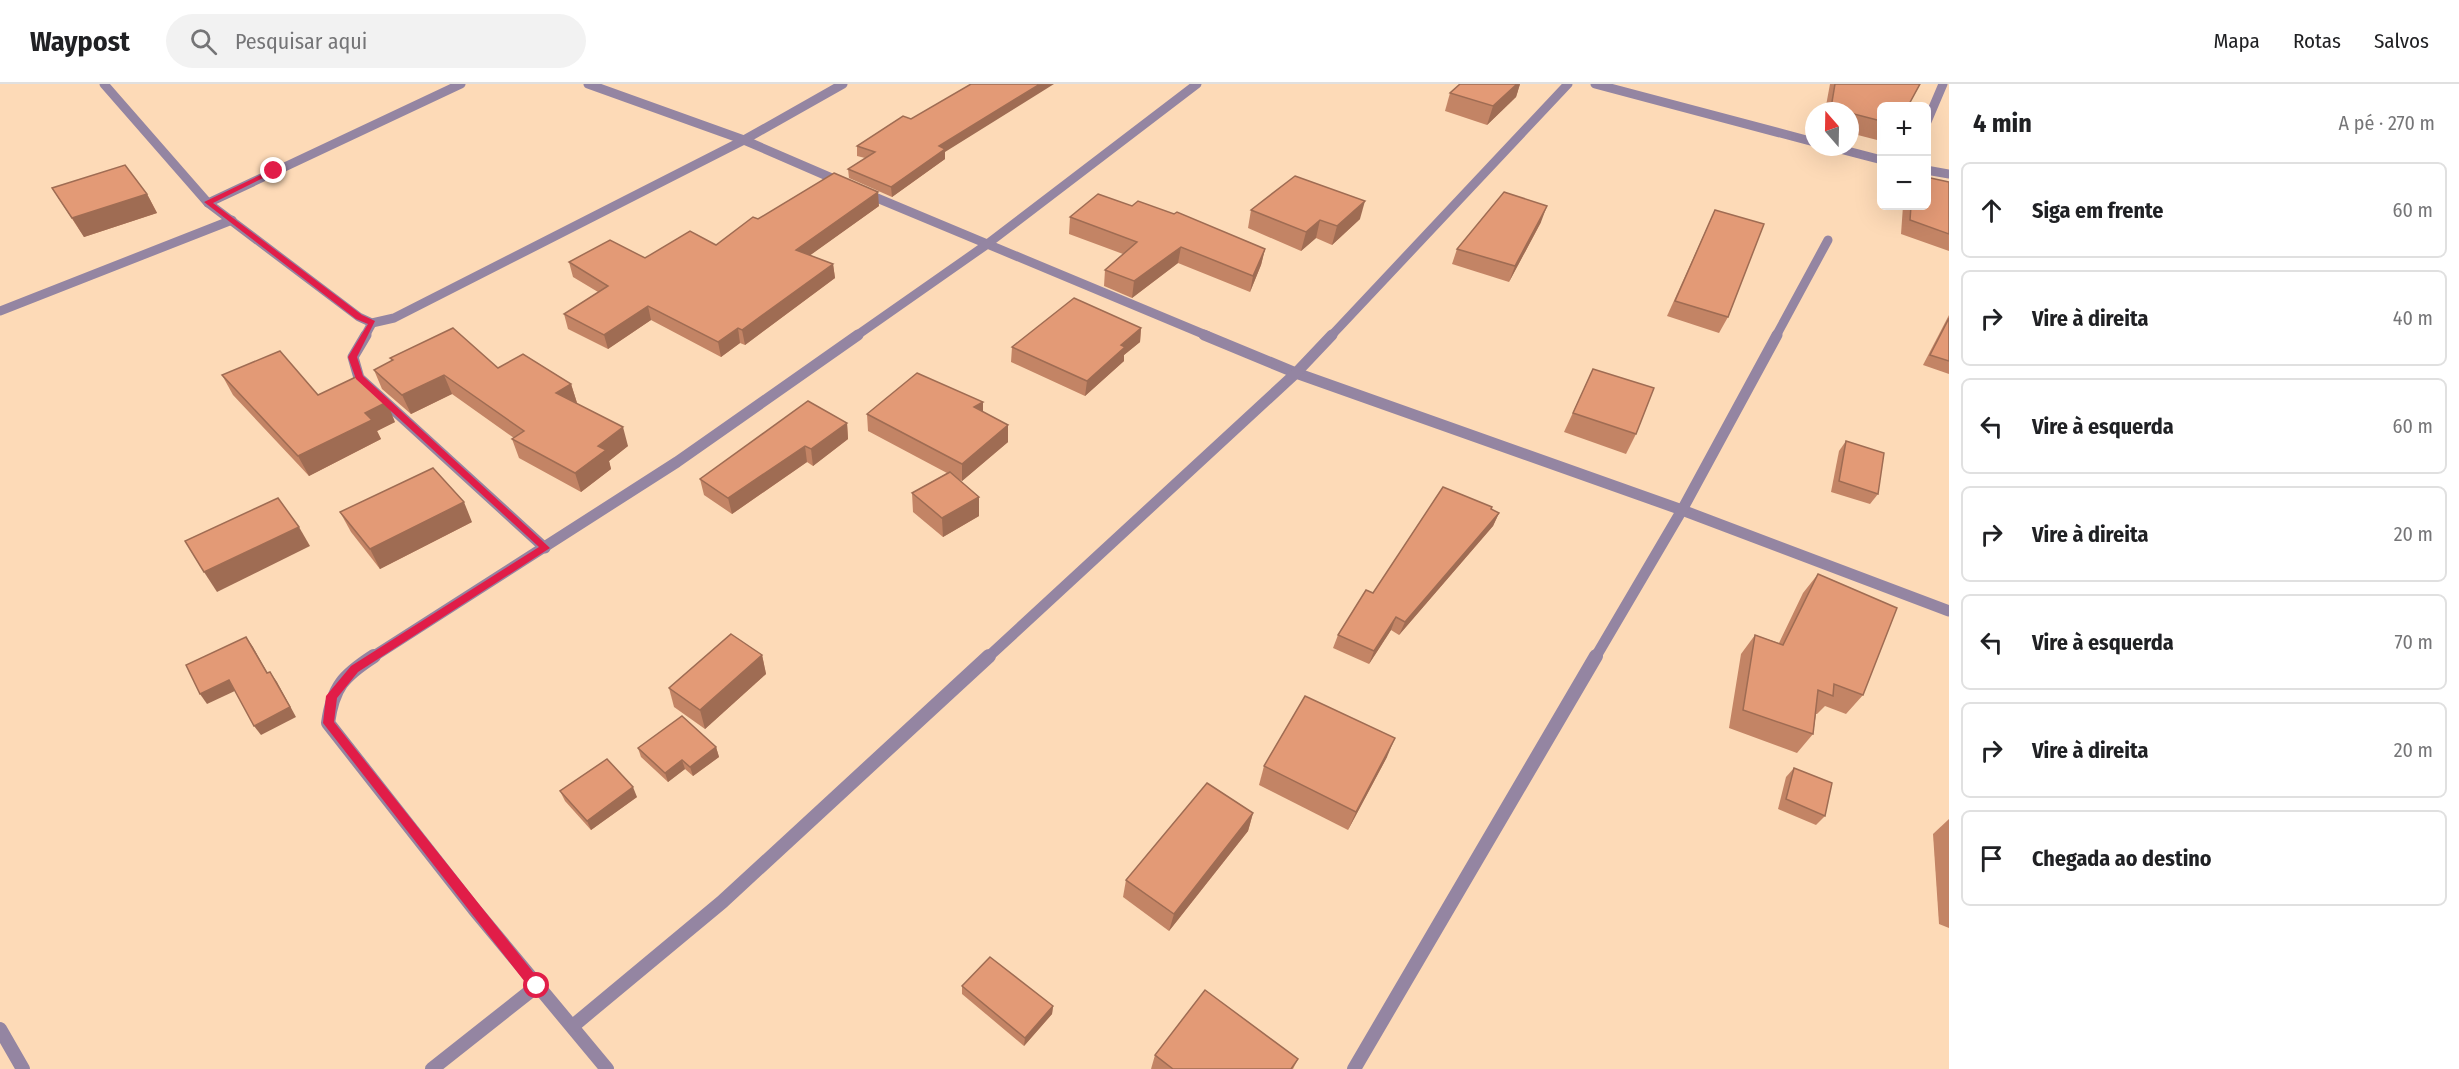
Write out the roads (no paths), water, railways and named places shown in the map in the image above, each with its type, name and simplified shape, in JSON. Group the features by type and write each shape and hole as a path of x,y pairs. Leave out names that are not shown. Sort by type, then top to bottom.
{"street":[{"path":"104,84 208,202 359,317 372,323 394,318 744,141 843,84"},
{"path":"208,202 461,84"},
{"path":"588,84 744,141 986,245 1296,373 1682,510 1949,611"},
{"path":"607,1069 574,1025 537,986 328,723 332,696 354,669 677,462 986,245 1197,84"},
{"path":"574,1025 722,902 1296,373 1568,84"},
{"path":"1594,84 1805,140"},
{"path":"1931,112 1942,84"},
{"path":"1859,154 1877,159"},
{"path":"1931,171 1949,174"},
{"path":"0,311 232,220"},
{"path":"1354,1069 1682,510 1828,240"},
{"path":"372,323 352,357 359,378 545,548"},
{"path":"432,1069 537,986"},
{"path":"0,1029 23,1069"}]}
